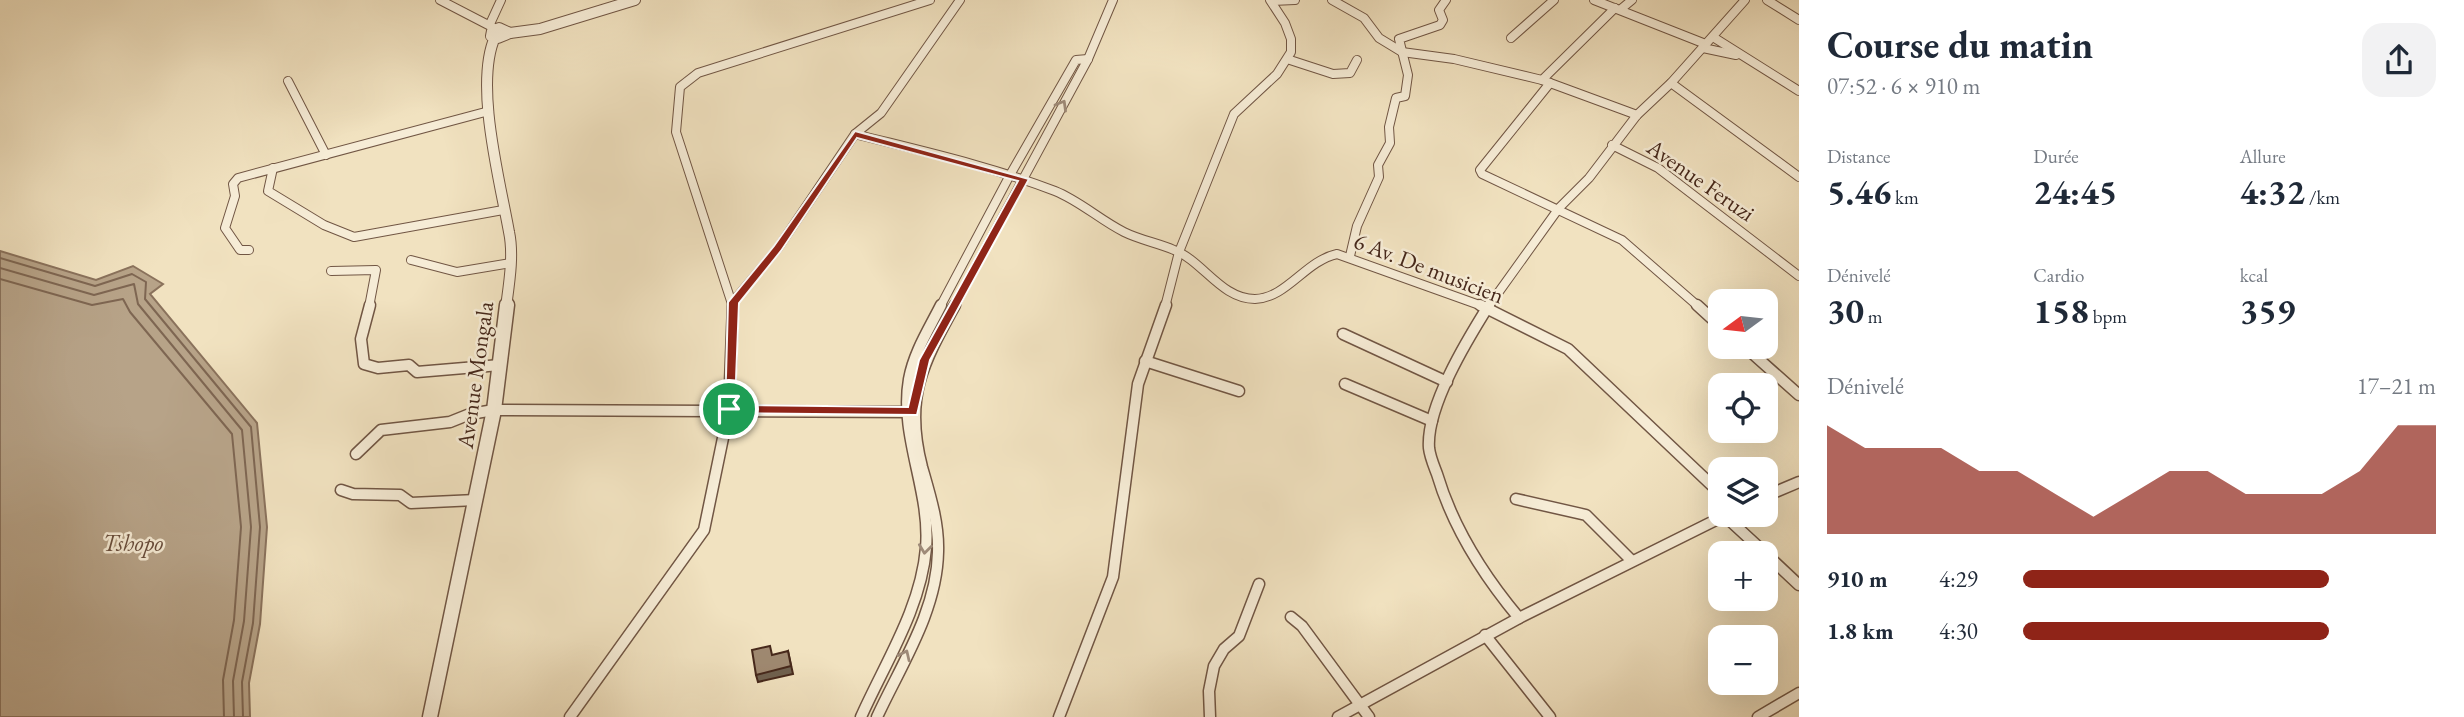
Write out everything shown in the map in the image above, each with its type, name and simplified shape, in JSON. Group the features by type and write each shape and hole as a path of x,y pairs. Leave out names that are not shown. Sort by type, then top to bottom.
{"street":[{"path":"440,0 494,30 510,33 540,29 635,0"},
{"path":"494,30 501,0"},
{"path":"570,717 704,530 729,409 733,302 676,132 680,87 698,74 930,0"},
{"path":"733,302 778,248 855,134 881,113 960,0"},
{"path":"877,717 926,611 936,574 938,551 909,412 908,375 916,353 1010,175 1088,59 1113,0"},
{"path":"1271,0 1295,0"},
{"path":"1059,717 1113,577 1122,523 1133,404 1145,361 1173,285 1179,252 1234,114 1242,103 1290,60 1291,33 1271,0"},
{"path":"1332,0 1364,18 1380,38 1402,52 1467,62 1546,82 1637,115"},
{"path":"1350,256 1357,226 1379,177 1378,165 1390,143 1389,127 1396,98 1405,96 1408,75 1398,44 1403,36 1440,25 1443,20 1439,10 1446,0"},
{"path":"1511,38 1554,0"},
{"path":"1594,0 1703,45 1750,60"},
{"path":"1632,0 1618,9 1546,82 1480,170 1486,177 1559,208 1622,240 1708,315"},
{"path":"1519,618 1488,581 1446,506 1429,449 1432,421 1447,382 1487,308 1559,208 1589,178 1637,115 1671,83 1745,0"},
{"path":"1767,0 1799,20"},
{"name":"Avenue Mongala","path":"430,717 494,410 511,263 510,234 503,210 489,111 486,64 494,30"},
{"path":"1713,37 1799,91"},
{"path":"1290,60 1339,75 1350,73 1357,60"},
{"path":"288,81 326,155"},
{"path":"1671,83 1799,177"},
{"path":"249,250 240,250 225,228 235,196 233,184 249,173 489,111"},
{"path":"909,412 925,360 1024,179 1043,127"},
{"name":"6 Av. De musicien","path":"855,134 1024,179 1062,194 1126,234 1179,252 1202,265 1233,294 1253,299 1272,297 1315,259 1330,254 1350,256 1487,308 1575,353 1708,481"},
{"name":"Avenue Feruzi","path":"1612,145 1658,168 1799,276"},
{"path":"273,168 268,191 324,225 354,237 503,210"},
{"path":"411,260 457,272 511,263"},
{"path":"331,271 376,270 377,276 361,339 364,364 378,368 409,365 418,372 500,365"},
{"path":"1343,334 1447,382"},
{"path":"1758,359 1799,396"},
{"path":"1145,361 1239,391"},
{"path":"1345,384 1432,421"},
{"path":"356,454 381,430 450,422 470,414 494,410 729,409 909,412"},
{"path":"1778,491 1799,482"},
{"path":"341,490 353,494 400,495 411,503 476,500"},
{"path":"1516,499 1586,516 1631,560"},
{"path":"861,717 910,605 931,521"},
{"path":"1338,717 1485,635 1631,560 1708,525"},
{"path":"1738,527 1753,541"},
{"path":"1778,565 1799,584"},
{"path":"1210,717 1208,681 1223,649 1234,643 1239,636 1259,584"},
{"path":"910,605 926,611"},
{"path":"1291,617 1302,626 1369,717"},
{"path":"1485,635 1550,717"},
{"path":"1758,717 1799,693"}],"water":[{"name":"Tshopo","path":"0,251 96,280 133,266 163,284 150,294 257,423 267,527 260,624 249,683 250,717 0,717"}],"building":[{"path":"770,646 772,655 788,651 791,666 756,675 752,650"}],"route":[{"path":"855,134 1024,179 925,360 917,385 913,412 729,409 733,302 778,248 855,134"}]}
